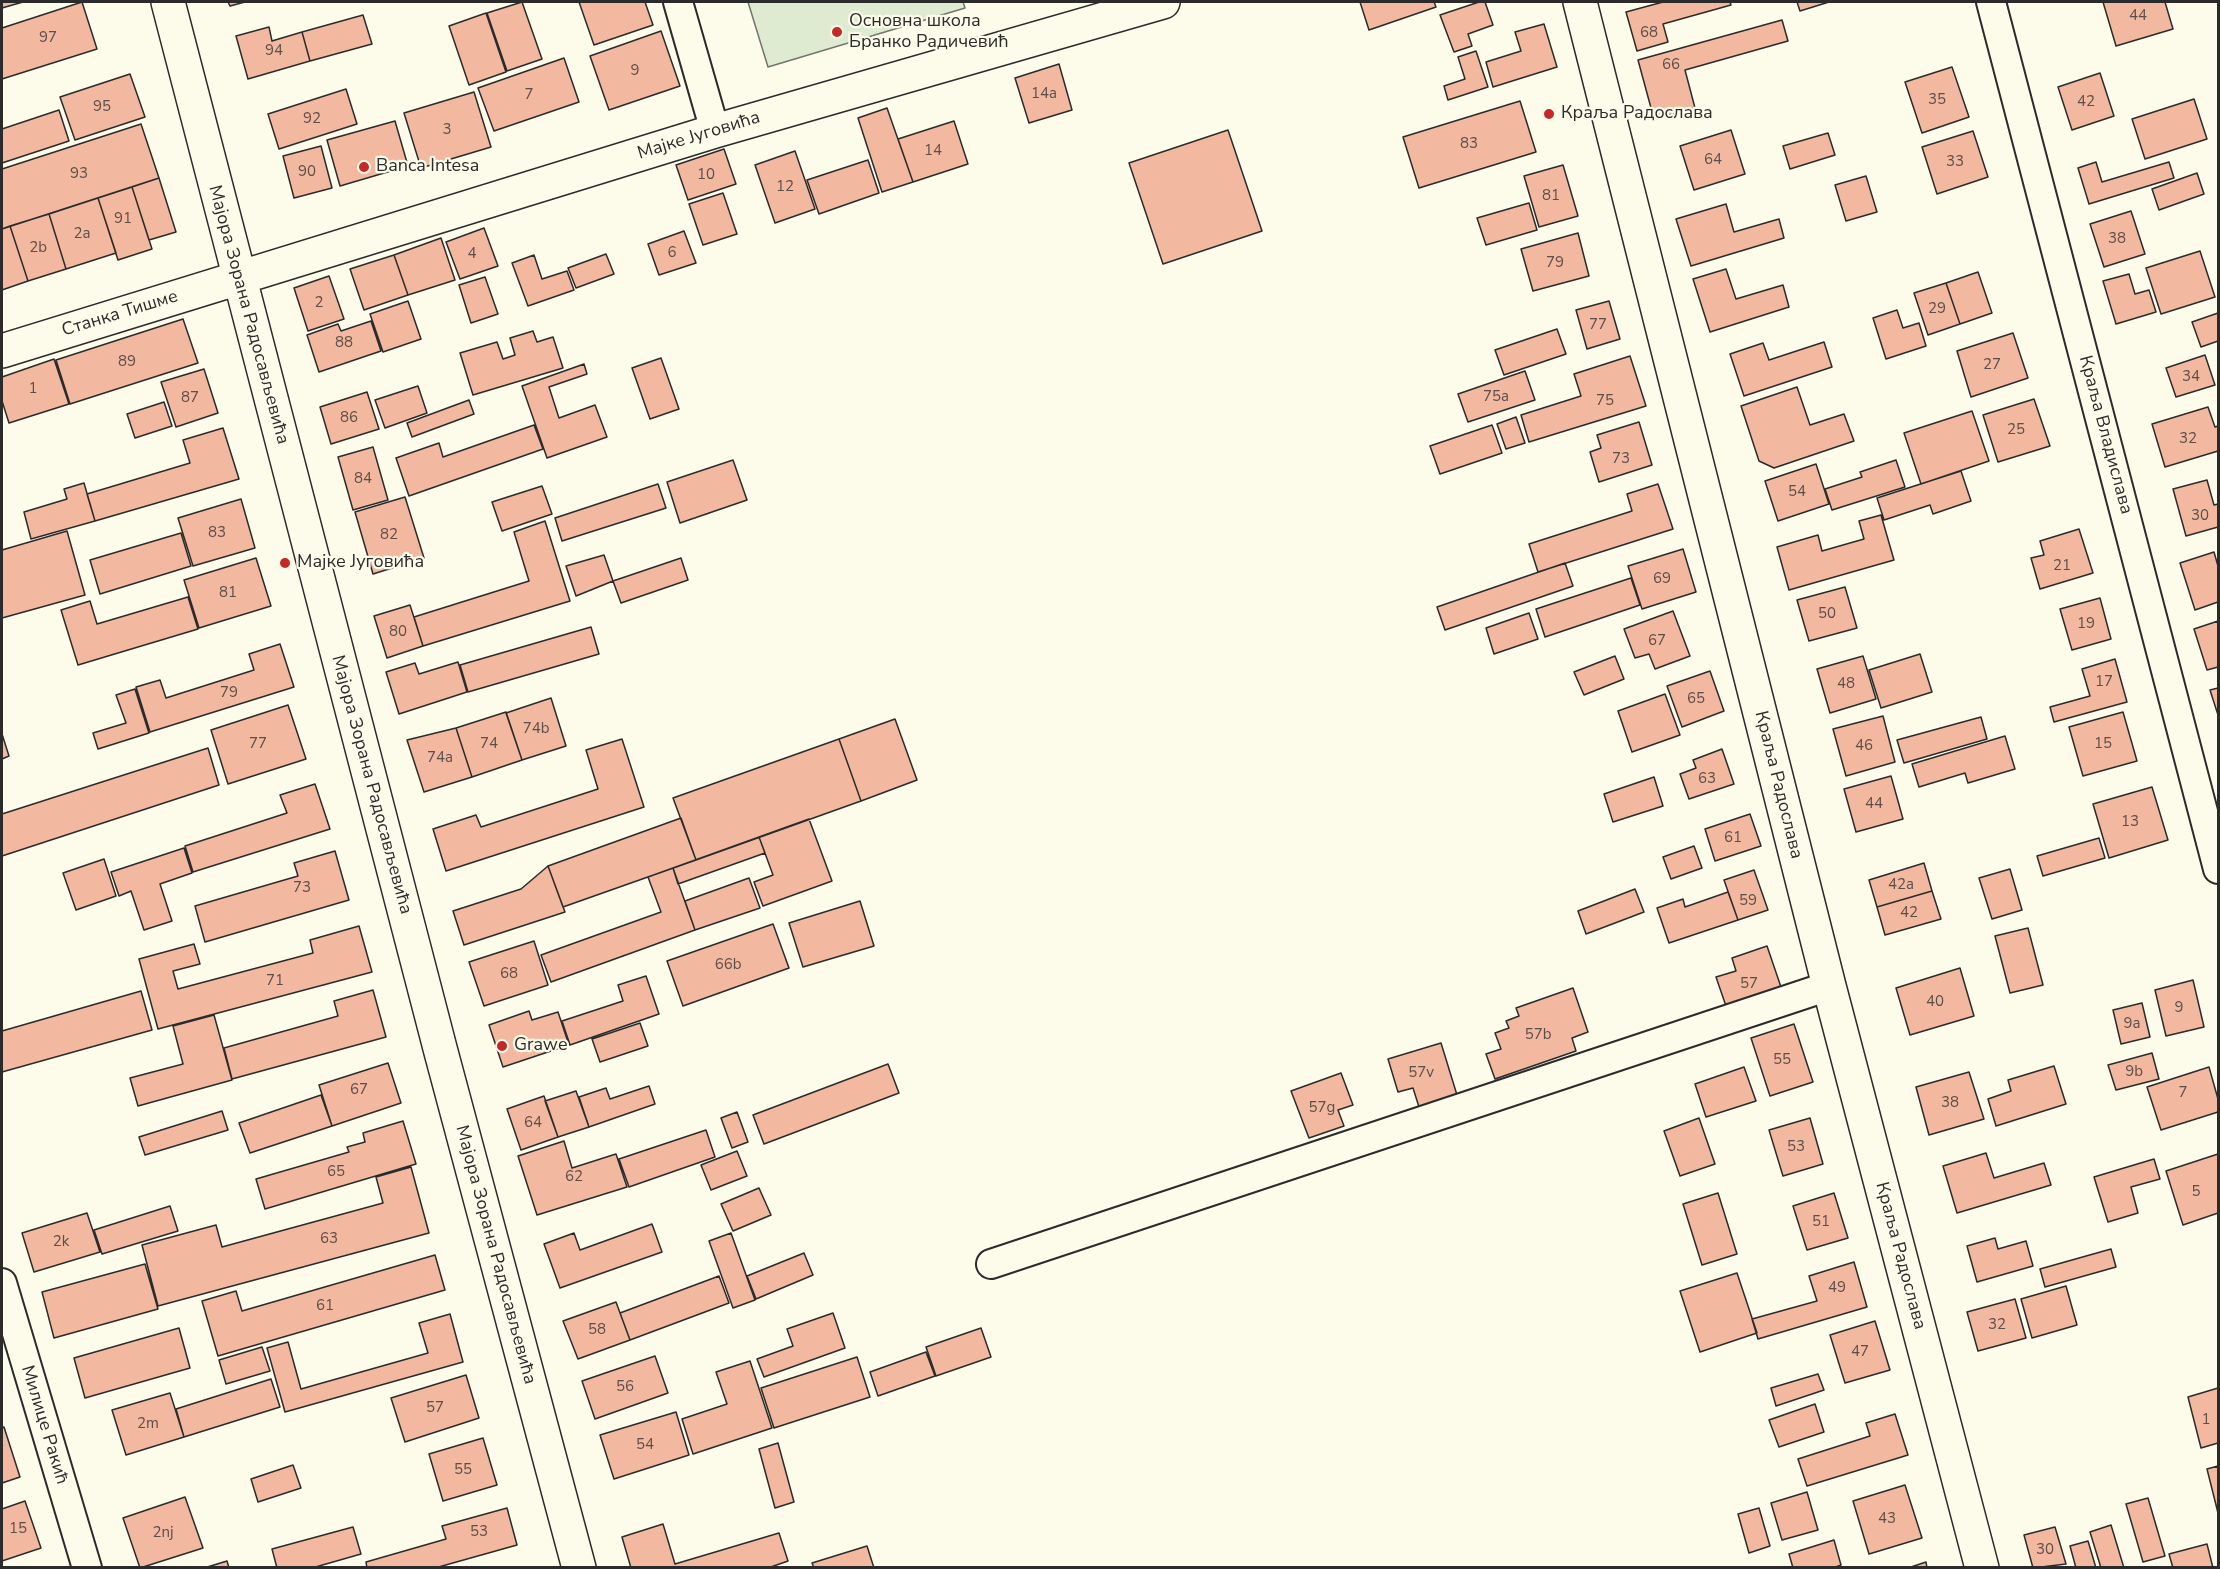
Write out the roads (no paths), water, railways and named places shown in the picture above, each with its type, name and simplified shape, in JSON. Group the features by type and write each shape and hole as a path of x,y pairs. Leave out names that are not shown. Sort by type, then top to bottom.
{"street":[{"name":"Мајора Зорана Радосављевића","path":"168,2 238,277 579,1568"},
{"path":"678,2 715,131"},
{"name":"Мајке Југовића","path":"238,277 715,131 1163,2"},
{"name":"Краља Радослава","path":"1580,2 1829,986 1982,1568"},
{"name":"Краља Владислава","path":"1991,2 2218,869"},
{"name":"Станка Тишме","path":"2,351 238,277"},
{"path":"991,1264 1829,986"},
{"name":"Милице Ракић","path":"2,1283 87,1568"}],"place":[{"name":"Основна школа Бранко Радичевић","path":"837,32"},
{"name":"Краља Радослава","path":"1549,114"},
{"name":"Banca Intesa","path":"364,167"},
{"name":"Мајке Југовића","path":"285,563"},
{"name":"Grawe","path":"502,1046"}]}
